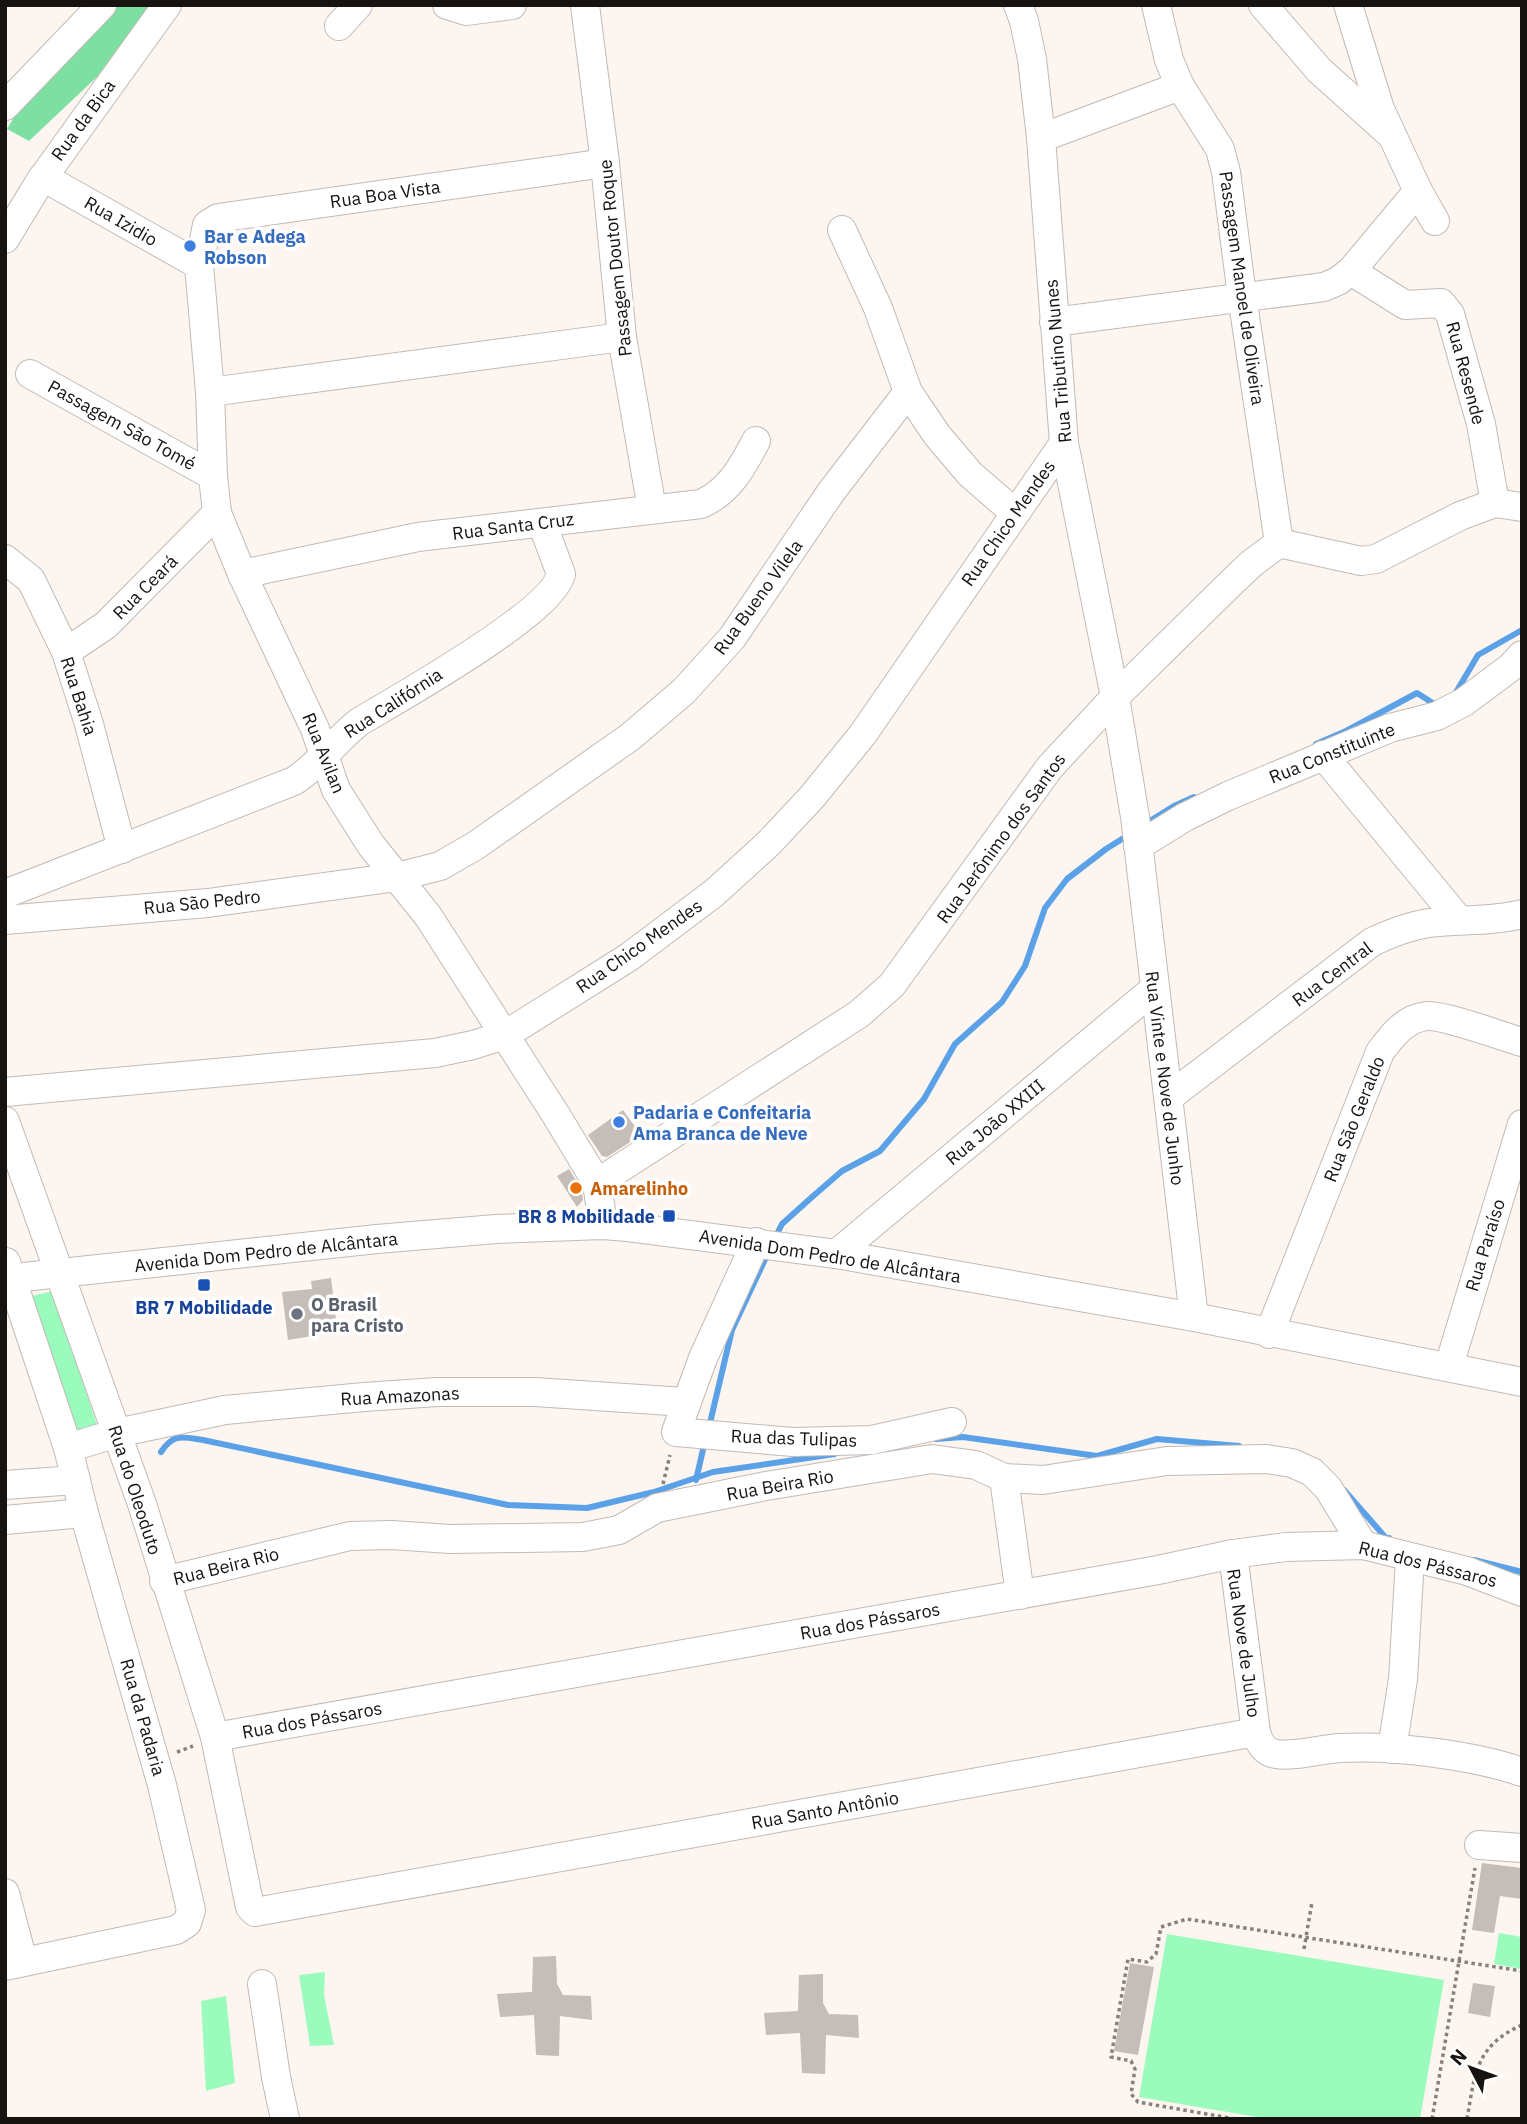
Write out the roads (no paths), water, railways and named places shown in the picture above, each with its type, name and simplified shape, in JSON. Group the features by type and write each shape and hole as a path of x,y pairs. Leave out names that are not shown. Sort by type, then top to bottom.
{"street":[{"path":"5,106 102,5"},
{"name":"Rua da Bica","path":"5,239 43,177 167,5"},
{"path":"339,26 358,5"},
{"path":"447,5 466,11 512,5"},
{"name":"Passagem Doutor Roque","path":"585,5 605,163 622,337 652,509"},
{"name":"Rua Tributino Nunes","path":"1018,5 1032,59 1041,138 1064,443 1115,697 1136,834"},
{"name":"Passagem Manoel de Oliveira","path":"1156,5 1169,60 1180,86 1220,149 1226,172 1279,543"},
{"path":"1263,5 1319,70 1393,137"},
{"path":"1348,5 1380,109 1418,191 1436,221"},
{"path":"1041,138 1180,86"},
{"name":"Rua Boa Vista","path":"199,265 207,225 218,218 605,163"},
{"name":"Rua Izidio","path":"43,177 199,265"},
{"path":"1054,323 1324,287 1351,271 1418,191"},
{"path":"842,230 878,308 908,392 937,435 970,474 1015,513"},
{"name":"Rua Avilan","path":"199,265 217,513 242,574 315,729 336,790 371,845 428,916 597,1183 603,1225"},
{"name":"Rua Resende","path":"1351,271 1400,303 1412,306 1441,303 1450,314 1481,425 1508,505"},
{"path":"210,393 622,337"},
{"name":"Passagem São Tomé","path":"30,374 213,476"},
{"name":"Rua Bueno Vilela","path":"397,877 440,866 475,846 630,737 684,691 732,638 831,492 908,392"},
{"name":"Rua Santa Cruz","path":"242,574 418,537 701,504 714,498 739,472 756,440"},
{"name":"Rua Chico Mendes","path":"5,1092 435,1053 505,1035 629,957 714,893 769,843 812,797 863,734 1064,443"},
{"path":"1279,543 1361,561 1376,559 1460,516 1508,505"},
{"name":"Rua Ceará","path":"66,652 106,625 217,513"},
{"name":"Rua Califórnia","path":"5,894 294,781 309,771 359,722 522,619 553,589 561,574 542,523"},
{"name":"Rua Jerônimo dos Santos","path":"597,1183 859,1014 892,985 1050,766 1115,697 1251,564 1279,543"},
{"name":"Rua Bahia","path":"5,559 32,580 66,652 89,724 122,849"},
{"name":"Rua Constituinte","path":"1136,834 1390,728 1437,716 1464,702 1511,667 1522,655"},
{"path":"1322,755 1459,920"},
{"name":"Rua Vinte e Nove de Junho","path":"1136,834 1194,1317"},
{"name":"Rua São Pedro","path":"5,920 208,903 397,877"},
{"name":"Rua Central","path":"1169,1097 1372,942 1401,929 1522,914"},
{"name":"Rua João XXIII","path":"836,1254 1153,990"},
{"name":"Rua São Geraldo","path":"1269,1334 1380,1052 1393,1034 1408,1022 1427,1016 1522,1042"},
{"name":"Rua do Oleoduto","path":"5,1121 142,1504 215,1737 250,1907"},
{"name":"Rua Paraíso","path":"1448,1366 1522,1124"},
{"name":"Avenida Dom Pedro de Alcântara","path":"7,1273 59,1274 377,1239 496,1229 603,1225 803,1248 1194,1317 1522,1382"},
{"path":"685,1402 762,1243"},
{"path":"5,1520 84,1513 68,1448 7,1273"},
{"name":"Rua Amazonas","path":"68,1448 117,1433 225,1410 437,1392 535,1392 685,1402"},
{"name":"Rua das Tulipas","path":"685,1402 678,1440 733,1437 793,1442 872,1440 952,1422"},
{"name":"Rua Beira Rio","path":"164,1581 351,1536 392,1535 450,1539 583,1537 620,1530 657,1508 766,1486 932,1459 976,1465 1004,1478 1043,1480 1167,1461 1266,1459 1292,1463 1312,1472 1328,1488 1363,1545"},
{"path":"1004,1478 1020,1595"},
{"path":"5,1485 76,1480"},
{"name":"Rua da Padaria","path":"14,1963 172,1931 187,1923 191,1914 155,1761 84,1513"},
{"name":"Rua dos Pássaros","path":"215,1737 1020,1595 1158,1570 1233,1553 1286,1547 1363,1545 1467,1571 1522,1592"},
{"name":"Rua Nove de Julho","path":"1233,1553 1256,1732"},
{"path":"1392,1749 1402,1679 1410,1558"},
{"path":"1256,1732 1263,1746 1274,1754 1342,1748 1392,1749 1474,1760 1522,1772"},
{"name":"Rua Santo Antônio","path":"250,1907 257,1912 1256,1732"},
{"path":"1479,1845 1522,1848"},
{"path":"5,1893 14,1963"},
{"path":"262,1983 285,2119"}],"waterway":[{"path":"1455,694 1478,655 1522,630"},
{"path":"1316,744 1417,693 1439,707"},
{"path":"1145,824 1194,797"},
{"path":"774,1240 782,1224 842,1171 880,1151 924,1099 955,1044 1002,1002 1025,966 1045,908 1067,879 1130,834"},
{"path":"709,1427 732,1330 768,1253"},
{"path":"936,1439 963,1437 1097,1456 1157,1439 1239,1446"},
{"path":"161,1452 174,1439 189,1438 508,1505 587,1508 654,1492 713,1472 835,1454"},
{"path":"696,1480 705,1441"},
{"path":"1344,1490 1386,1538 1389,1538"},
{"path":"1474,1560 1522,1572"}],"place":[{"name":"Bar e Adega Robson","path":"190,246"},
{"name":"Padaria e Confeitaria Ama Branca de Neve","path":"619,1122"},
{"name":"Amarelinho","path":"576,1188"},
{"name":"BR 8 Mobilidade","path":"669,1216"},
{"name":"BR 7 Mobilidade","path":"204,1285"},
{"name":"O Brasil para Cristo","path":"297,1314"}]}
